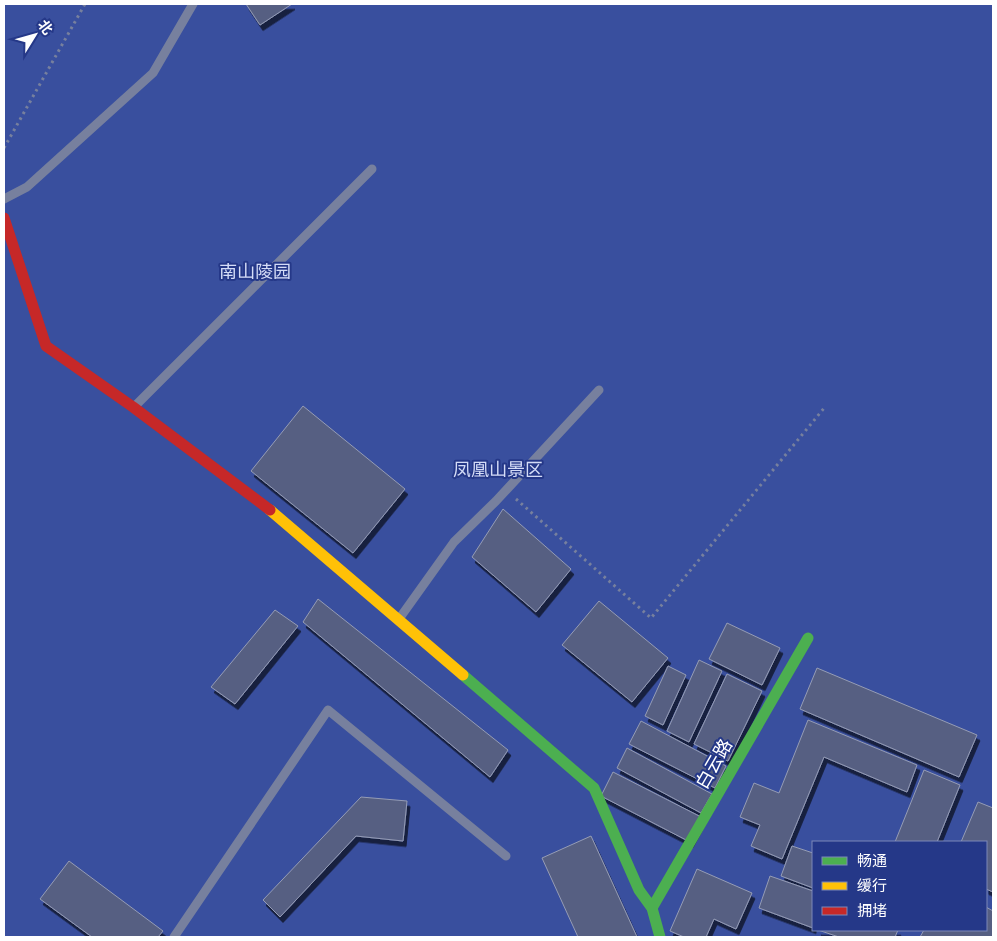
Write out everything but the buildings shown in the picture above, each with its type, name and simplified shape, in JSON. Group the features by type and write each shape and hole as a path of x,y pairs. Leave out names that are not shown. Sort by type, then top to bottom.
{"street":[{"path":"4,218 46,346 133,407 284,521 594,788 639,890 652,908 660,937"},
{"name":"白云路","path":"652,908 808,638"}],"lane":[{"path":"4,199 27,187 154,73 193,4"},
{"path":"133,407 372,169"},
{"path":"398,621 454,542 506,491 599,390"},
{"path":"174,937 328,710 506,856"}],"path":[{"path":"4,148 85,4"},
{"path":"506,491 651,618 825,407"}],"green space":[{"name":"凤凰山景区","path":"4,4 993,4 993,937 4,937"}],"traffic: fast":[{"path":"652,908 808,638"},
{"path":"463,675 594,788 639,890 652,908 660,937"}],"traffic: slow":[{"path":"270,510 463,675"}],"traffic: jam":[{"path":"4,218 46,346 133,407 270,510"}],"park label":[{"name":"南山陵园","path":"255,272"}]}
